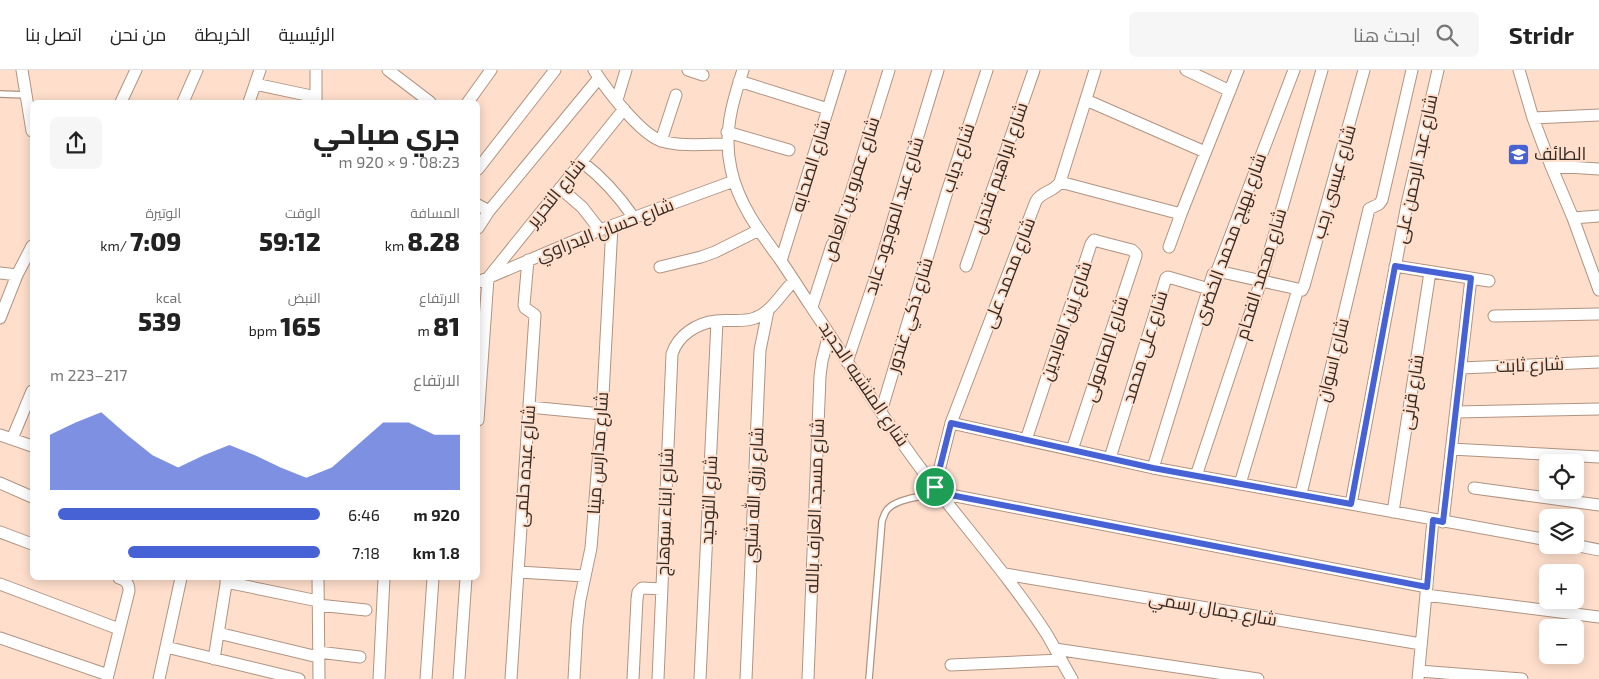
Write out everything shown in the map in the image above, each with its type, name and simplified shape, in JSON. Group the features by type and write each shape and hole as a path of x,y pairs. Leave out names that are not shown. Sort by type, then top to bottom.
{"street":[{"path":"22,70 30,119"},
{"path":"122,100 136,70"},
{"path":"184,100 197,70"},
{"path":"250,100 260,70"},
{"path":"316,70 317,100"},
{"path":"388,70 427,100"},
{"path":"469,100 491,70"},
{"path":"480,166 555,70"},
{"path":"621,104 626,70"},
{"path":"688,70 703,75"},
{"name":"شارع الصحابه","path":"781,261 840,70"},
{"name":"شارع عمرو بن العاص","path":"812,307 832,245 838,235 889,70"},
{"name":"شارع عبد الموجود عابد","path":"848,362 880,264 938,70"},
{"name":"شارع دياب","path":"932,247 946,195 987,70"},
{"name":"شارع ابراهيم قنديل","path":"966,266 1034,70"},
{"path":"1095,70 1060,182 1180,214"},
{"path":"1186,70 1230,90"},
{"path":"1169,248 1180,214 1238,70"},
{"name":"شارع بهيج محمد الخضرى","path":"1153,468 1213,274 1217,271 1294,70"},
{"name":"شارع محمد الفحام","path":"1196,476 1261,281 1322,70"},
{"name":"شارع عيسى رجب","path":"1240,484 1298,289 1302,290 1304,286 1364,70"},
{"name":"شارع اسوان","path":"1300,494 1369,210 1382,200 1412,70"},
{"name":"شارع عبد الرحمن على","path":"1351,504 1407,204 1438,70"},
{"path":"1519,70 1551,166 1595,269 1599,290"},
{"path":"480,225 597,74 642,129 661,141 671,144 728,138 789,150"},
{"path":"741,75 828,109"},
{"name":"شارع المنشيه الجديد","path":"741,75 732,105 728,138 730,169 745,206 880,412 937,490 1005,574 1046,634 1072,679"},
{"path":"255,84 313,100"},
{"path":"661,141 676,95"},
{"path":"1086,100 1205,152"},
{"name":"شارع التحرير","path":"483,280 582,162 621,104"},
{"path":"1534,118 1599,115"},
{"path":"582,162 616,193 634,218"},
{"path":"1551,166 1599,168"},
{"name":"شارع حسان البدراوي","path":"483,280 600,230 734,181"},
{"name":"شارع محمد على","path":"937,490 951,423 1036,201 1043,193 1053,189 1060,182"},
{"path":"560,188 582,207 600,230"},
{"path":"480,206 489,211"},
{"path":"1573,218 1599,216"},
{"name":"شارع مدارس مينا","path":"574,679 577,624 591,548 602,414 612,226"},
{"path":"660,267 715,252 759,230"},
{"name":"شارع زين العابدين","path":"1026,440 1092,241 1097,240 1132,250"},
{"name":"شارع ذكي غندور","path":"880,412 932,247"},
{"path":"0,318 17,275 30,250"},
{"name":"شارع الصامولى","path":"1072,450 1136,259 1136,254 1132,250"},
{"name":"شارع عبده حلمى","path":"512,679 535,315 525,308 524,305 528,260"},
{"path":"1395,266 1489,281"},
{"path":"1217,271 1298,289"},
{"name":"شارع قرنى","path":"1393,512 1430,272"},
{"path":"0,273 17,275"},
{"name":"شارع على محمد","path":"1110,458 1166,278 1209,289"},
{"path":"1471,278 1452,449 1426,591 1418,675 1522,679"},
{"path":"480,364 483,280"},
{"path":"717,321 741,321 755,318 768,311 794,280"},
{"name":"شارع رزق الله شلبى","path":"746,679 760,350 768,311"},
{"path":"1494,316 1599,314"},
{"name":"شارع ابناء سوهاج","path":"658,679 672,354 675,345 682,336 701,325 717,321"},
{"name":"شارع التوحيد","path":"700,679 717,321"},
{"name":"شارع مسجد العارف بالله","path":"808,679 820,376 829,334"},
{"name":"شارع ثابت","path":"1461,368 1599,362"},
{"path":"12,439 30,396"},
{"path":"529,408 602,414"},
{"path":"1456,412 1599,409"},
{"path":"951,423 1153,468 1539,538"},
{"path":"0,435 30,445"},
{"path":"1452,449 1599,457"},
{"path":"0,483 30,496"},
{"path":"1474,488 1599,504"},
{"path":"937,490 1426,591 1599,617"},
{"path":"0,532 30,543"},
{"path":"1584,547 1599,550"},
{"path":"518,572 585,576"},
{"name":"شارع جمال رسمي","path":"1005,574 1421,644"},
{"path":"0,638 107,677 129,586 123,580"},
{"path":"159,679 181,580"},
{"path":"214,659 227,580 318,603 366,610"},
{"path":"318,580 318,679"},
{"path":"379,679 384,580"},
{"path":"426,679 433,580"},
{"path":"459,679 466,580"},
{"path":"0,584 119,629"},
{"path":"633,679 638,592 642,588 662,589"},
{"path":"218,633 318,654 360,657"},
{"path":"166,647 299,679"},
{"path":"1055,649 1258,679"},
{"path":"951,665 1061,660"}],"lane":[{"path":"0,94 26,95"},
{"path":"869,679 884,514 888,508 898,502 937,490"}],"place":[{"name":"الطائف","path":"1518,154"}],"route":[{"path":"1395,266 1471,278 1443,522 1433,520 1427,587 940,493 935,487 951,423 1153,468 1351,504 1395,266"}]}
